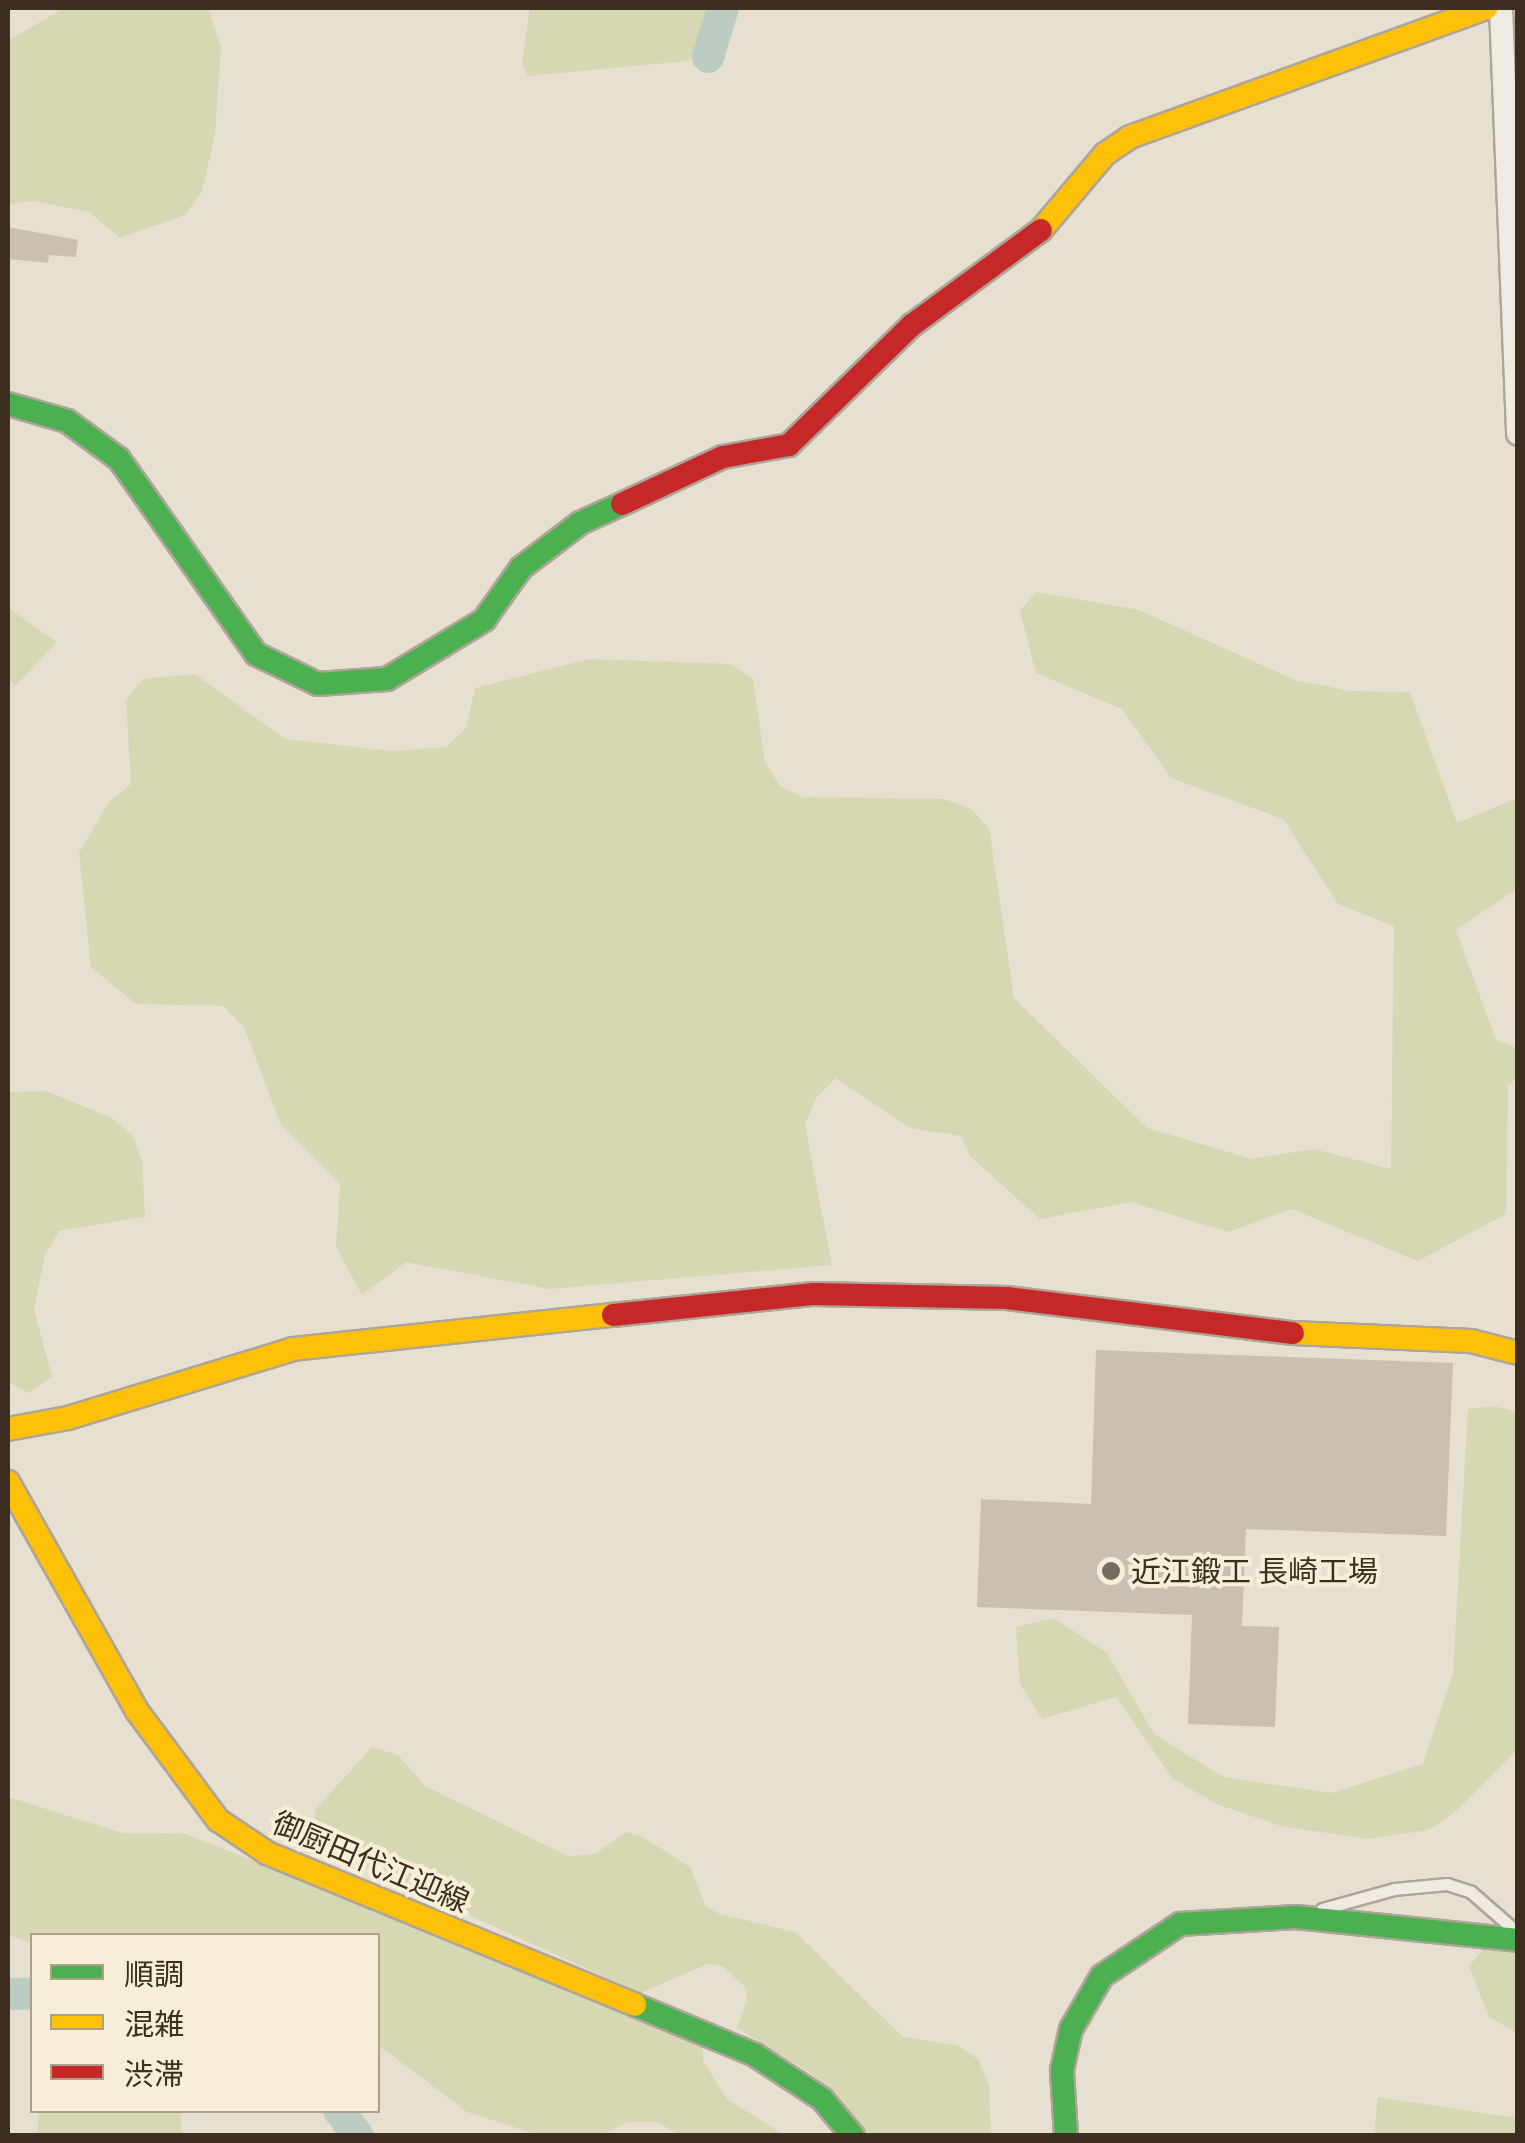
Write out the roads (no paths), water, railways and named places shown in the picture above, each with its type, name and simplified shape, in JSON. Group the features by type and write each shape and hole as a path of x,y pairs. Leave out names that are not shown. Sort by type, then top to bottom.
{"street":[{"path":"8,404 67,421 119,459 256,654 318,684 387,679 484,620 522,568 580,523 723,457 789,445 912,325 1030,242 1105,154 1130,137 1486,8"},
{"path":"1501,8 1518,434"},
{"path":"8,1429 68,1418 293,1349 814,1294 1007,1298 1232,1330 1472,1341 1518,1353"},
{"name":"御厨田代江迎線","path":"8,1482 137,1711 218,1820 267,1853 755,2055 822,2099 853,2136"},
{"path":"1066,2136 1062,2070 1070,2029 1102,1976 1180,1924 1206,1918 1296,1917 1518,1937"}],"lane":[{"path":"1296,1917 1394,1889 1448,1884 1471,1892 1518,1937"}],"waterway":[{"path":"708,57 723,8"},
{"path":"8,1994 30,1993"},
{"path":"341,2113 358,2136"}],"place":[{"name":"近江鍛工 長崎工場","path":"1111,1571"}]}
